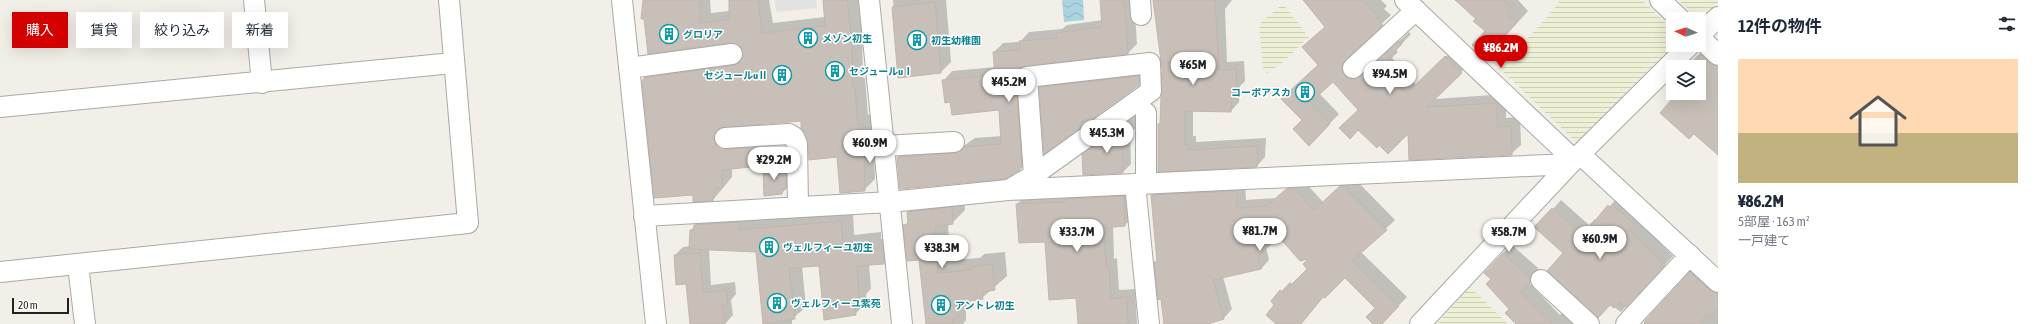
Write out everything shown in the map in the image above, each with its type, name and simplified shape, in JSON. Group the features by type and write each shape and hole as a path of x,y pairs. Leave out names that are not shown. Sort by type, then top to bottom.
{"street":[{"path":"254,0 262,83"},
{"path":"0,272 468,223 453,63 449,0"},
{"path":"622,0 656,324"},
{"path":"868,0 902,324"},
{"path":"1660,0 1673,12"},
{"path":"1353,68 1411,5 1575,160 1690,255 1718,282"},
{"path":"1706,29 1718,17"},
{"path":"1706,43 1718,55"},
{"path":"1420,324 1575,160 1683,52"},
{"path":"629,68 732,54"},
{"path":"0,107 262,83 399,67 453,63"},
{"path":"1008,190 1034,175 1151,91 1150,63 1026,77 1034,175"},
{"path":"1146,113 1140,184 1149,324"},
{"path":"725,138 789,134 794,137 797,144 798,207"},
{"path":"884,146 954,142"},
{"path":"644,216 890,202 1008,190 1575,160"},
{"path":"1626,324 1690,255"},
{"path":"78,265 85,324"},
{"path":"1541,280 1589,324"}],"green space":[{"path":"1557,0 1642,0 1666,23 1666,52 1668,52 1578,144 1500,69 1559,3"},
{"path":"1678,0 1718,0 1718,3 1706,16 1706,12 1691,12"},
{"path":"1283,4 1309,37 1281,64 1267,73 1263,69 1259,24"},
{"path":"1470,287 1508,324 1437,324"}],"shaded area":[{"path":"775,0 816,0 817,8 776,12"}],"water":[{"path":"1062,0 1083,0 1084,20 1064,22"}],"building":[{"path":"643,0 700,0 700,23 729,20 729,0 758,0 762,33 825,26 823,0 847,0 852,44 853,88 855,88 858,125 863,124 865,191 840,193 837,157 809,160 808,144 801,128 801,121 719,128 715,133 714,139 716,145 725,149 748,148 750,167 722,170 722,188 714,188 713,201 693,202 693,195 654,198 642,81 644,78 734,65 739,63 743,53 741,47 730,43 648,54 644,19 641,19"},
{"path":"1100,0 1124,0 1128,54 1026,66 1020,68 1016,78 1022,168 1019,168 1020,170 1005,179 900,189 897,157 955,153 961,151 964,147 1001,144 999,110 952,115 950,102 945,103 942,80 995,75 993,52 1020,50 1019,41 1057,38 1056,33 1102,27"},
{"path":"1153,0 1215,0 1219,70 1236,69 1237,90 1232,90 1231,112 1185,111 1185,145 1188,144 1188,150 1258,146 1257,167 1158,172 1158,124 1160,124 1162,69"},
{"path":"1303,0 1363,0 1378,16 1376,18 1383,25 1342,64 1342,71 1349,79 1355,79 1361,76 1399,41 1402,44 1387,59 1389,62 1384,68 1406,94 1445,56 1462,73 1427,107 1497,103 1497,127 1511,126 1512,155 1409,160 1408,134 1388,154 1379,145 1377,148 1358,130 1350,139 1339,128 1358,110 1333,82 1310,103 1330,124 1309,146 1293,129 1302,120 1281,99 1318,65 1302,47 1325,27"},
{"path":"1455,0 1503,0 1511,8 1506,13 1517,22 1486,58 1472,45 1485,31 1473,21 1476,19"},
{"name":"初生幼稚園","path":"935,2 941,73 898,78 892,7"},
{"path":"1701,55 1706,60 1696,60"},
{"path":"1706,60 1710,64 1718,66 1718,155 1694,134 1689,139 1660,113 1671,100 1706,100"},
{"path":"1139,76 1139,85 1044,154 1039,87"},
{"path":"1131,120 1132,134 1122,134 1123,173 1083,175 1082,154"},
{"path":"786,168 786,189 782,189 782,194 764,196 763,170"},
{"path":"1340,186 1344,186 1387,230 1352,261 1399,306 1382,324 1373,324 1366,317 1375,308 1345,278 1325,298 1323,297 1301,324 1276,324 1266,315 1274,305 1271,301 1280,290 1283,293 1307,269 1303,264 1308,259 1300,261 1279,237 1258,256 1261,269 1213,280 1224,319 1208,324 1164,324 1161,299 1158,300 1154,262 1157,262 1151,195 1237,191 1237,208 1267,206 1286,189 1294,188 1314,210"},
{"path":"1124,196 1125,226 1104,228 1106,267 1109,267 1111,299 1127,297 1128,324 1078,324 1076,298 1049,300 1045,242 1019,243 1016,204 1063,202 1067,199"},
{"path":"1608,205 1611,208 1613,205 1634,224 1629,230 1665,265 1626,307 1620,302 1614,308 1610,305 1598,318 1547,271 1563,253 1534,227 1552,208 1580,233 1586,227 1588,229"},
{"path":"952,207 953,224 935,227 938,273 970,270 970,267 992,264 995,290 982,292 983,299 957,303 958,317 953,318 953,324 926,324 919,260 907,261 903,225 908,224 907,212"},
{"path":"841,221 843,246 869,244 869,250 883,249 884,264 857,266 859,302 854,303 856,315 824,320 819,266 789,268 795,319 763,324 756,252 689,249 690,230 694,230 694,225 740,222 739,230"},
{"path":"700,253 703,293 726,290 728,304 722,305 725,324 690,324 686,284 676,285 674,255"},
{"path":"1503,253 1530,277 1530,283 1521,292 1552,324 1516,324 1505,313 1509,309 1486,284 1491,279 1484,273"},
{"path":"1690,272 1710,290 1718,293 1718,308 1711,316 1708,314 1698,324 1646,324 1644,322"}],"place":[{"name":"グロリア","path":"669,34"},
{"name":"メゾン初生","path":"808,38"},
{"name":"初生幼稚園","path":"917,40"},
{"name":"セジュールuⅠ","path":"835,71"},
{"name":"セジュールuⅡ","path":"782,75"},
{"name":"コーポアスカ","path":"1305,92"},
{"name":"ヴェルフィーユ初生","path":"769,247"},
{"name":"ヴェルフィーユ紫苑","path":"777,303"},
{"name":"アントレ初生","path":"941,305"}]}
